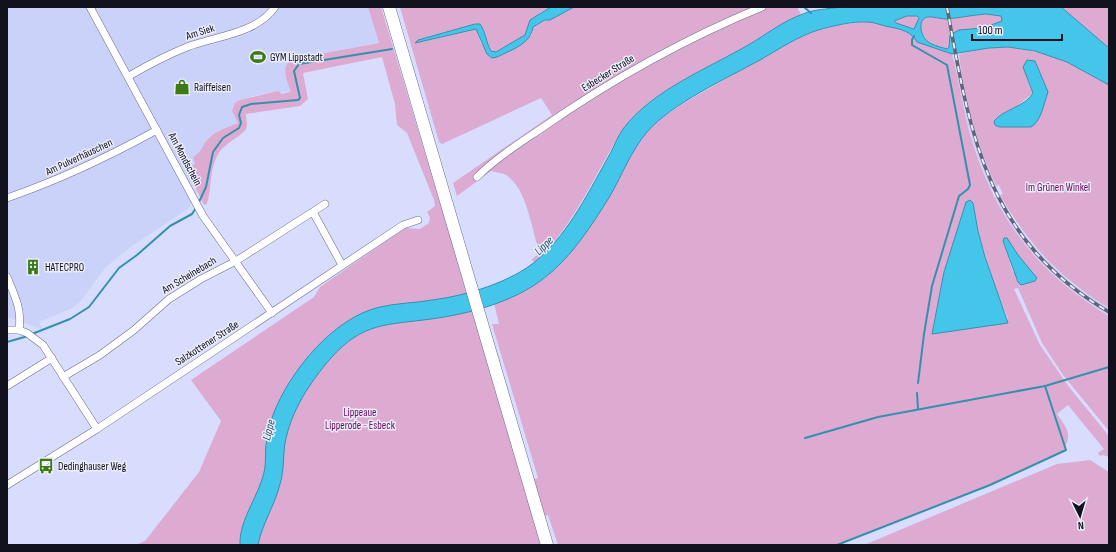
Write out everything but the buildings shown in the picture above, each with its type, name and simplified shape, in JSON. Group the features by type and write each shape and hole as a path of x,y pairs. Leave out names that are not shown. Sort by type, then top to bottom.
{"highway":[{"path":"389,7 466,256"},
{"path":"396,7 466,256 543,520 547,545"},
{"path":"543,520 554,545"}],"street":[{"name":"Am Mondschein","path":"90,7 129,76 199,209 272,313"},
{"name":"Am Siek","path":"129,76 186,48 246,29 262,21 276,7"},
{"name":"Esbecker Straße","path":"477,178 487,167 537,131 630,71 679,44 762,7"},
{"name":"Am Pulverhäuschen","path":"7,198 53,182 95,163 157,130"},
{"name":"Am Scheinebach","path":"62,377 100,355 134,330 169,298 236,261 325,204"},
{"path":"312,212 342,266"},
{"name":"Salzkottener Straße","path":"7,485 97,429 403,225 418,220"},
{"path":"7,277 18,302 21,317 19,330"},
{"path":"7,330 19,330 35,338 43,345 62,377 97,429"},
{"path":"7,386 52,358"}],"shaded area":[{"path":"7,7 368,7 379,43 292,59 291,92 261,94 240,100 232,111 238,123 213,134 207,140 201,152 193,157 195,164 186,169 197,193 188,209 132,246 105,268 80,302 71,309 39,322 42,329 7,317"},
{"path":"959,58 979,139 997,187 990,190 972,140 960,98 953,59"},
{"path":"1000,195 1013,219 1033,245 1075,286 1109,308 1109,316 1071,292 1028,250 1007,222 994,198"}],"green space":[{"name":"Lippeaue Lipperode - Esbeck","path":"368,7 381,7 524,482 538,478 492,324 499,324 494,303 520,293 544,279 565,258 609,196 636,146 648,130 663,117 687,101 793,40 816,31 839,25 870,21 900,29 914,36 917,42 952,54 972,141 982,169 1007,220 1041,263 1061,282 1084,300 1109,316 1109,431 1063,375 1042,343 1018,288 1014,289 1040,345 1069,387 1109,436 1109,457 1103,455 1100,456 1098,453 1104,449 1068,405 1057,414 1065,425 1068,433 1065,446 1066,450 990,485 837,545 558,545 548,515 535,520 542,545 136,545 145,541 199,472 221,421 191,380 314,297 320,287 405,228 420,229 429,223 430,217 427,212 435,206 434,200 407,133 397,125 395,104 382,57 303,73 308,99 300,106 246,114 246,129 219,153 216,159 212,171 207,204 204,205 186,169 195,164 193,157 200,151 210,137 221,130 238,123 232,111 235,103 240,100 278,91 282,94 291,92 286,79 285,70 286,66 292,59 379,43","holes":["966,202 973,203 987,262 1008,319 932,333 944,272","1007,238 1018,255 1037,278 1013,272 1003,241"]},
{"path":"400,7 551,7 540,13 528,26 525,35 496,52 491,51 480,24 475,24 424,38 425,41 476,29 481,43 492,58 532,35 533,27 574,7 797,7 801,14 749,45 680,82 647,104 633,117 622,131 573,216 549,248 535,262 531,260 544,249 537,244 522,195 511,179 504,174 491,171 457,196 453,183 552,115 541,98 442,144 439,142"},
{"path":"1061,7 1109,7 1109,48"},
{"path":"986,14 1001,16 1002,21 983,28 959,30 947,49 935,46 926,40 921,31 922,21 927,17 946,19"},
{"path":"907,16 917,16 919,19 915,29 894,21"},
{"name":"Im Grünen Winkel","path":"1008,47 1048,54 1067,62 1109,85 1109,308 1076,285 1047,259 1022,229 1000,195 1003,194 998,184 997,187 990,173 978,140 964,86 959,54 989,48","holes":["1033,60 1035,61 1048,92 1012,127 999,127 1005,114 1010,112 1033,93 1027,79"]},
{"path":"1090,460 1109,472 1109,545 864,545 1057,464"}],"water":[{"path":"551,7 574,7 533,27 528,38 520,46 497,57 492,58 487,54 476,29 415,43 418,40 475,24 480,24 484,30 491,51 496,52 525,35 530,20"},
{"name":"Lippe","path":"841,7 1061,7 1109,48 1109,85 1067,62 1035,51 1008,47 989,48 952,54 917,42 909,33 902,30 870,22 856,22 836,25 818,30 795,40 700,92 670,111 657,122 641,139 610,196 596,218 572,251 543,279 518,294 490,306 445,317 388,324 376,327 365,331 343,346 316,377 297,408 285,443 280,484 262,530 258,545 240,545 246,516 263,477 267,437 273,415 280,398 302,365 330,334 346,322 363,313 380,307 459,295 488,287 527,268 549,249 560,237 587,195 621,132 635,115 649,103 665,91 750,44 789,20 812,11","holes":["986,14 1001,16 1002,21 983,28 959,30 950,35 949,47 947,49 935,46 926,40 921,31 922,21 927,17 946,19","907,16 917,16 919,18 914,29 894,21"]},
{"path":"1027,60 1035,61 1048,92 1040,117 1031,127 999,127 995,125 994,121 998,117 1025,102 1033,93 1023,67"},
{"path":"970,200 973,203 985,257 1008,323 932,334 944,272 966,202"},
{"path":"1004,238 1007,238 1018,255 1037,278 1035,281 1021,285 1018,282 1003,241"}],"waterway":[{"path":"804,7 811,13"},
{"path":"914,36 912,45 947,65 970,185 968,189 959,196 932,286 918,383"},
{"path":"198,204 206,187 213,152 223,138 239,128 241,123 239,115 242,107 251,104 298,100 300,98 294,71 299,64 392,49"},
{"path":"32,334 70,319 89,307 119,268 137,255 170,226 192,214 196,208"},
{"path":"7,342 28,336"},
{"path":"805,438 878,417 1045,386 1109,367"},
{"path":"837,545 990,485 1066,450 1045,386"},
{"path":"917,393 918,409"}],"railway":[{"path":"947,7 965,99 976,141 991,181 1010,218 1035,252 1068,284 1109,312"}],"place":[{"name":"GYM Lippstadt","path":"258,57"},
{"name":"Raiffeisen","path":"182,87"},
{"name":"HATECPRO","path":"33,267"},
{"name":"Dedinghauser Weg","path":"46,466"}]}
